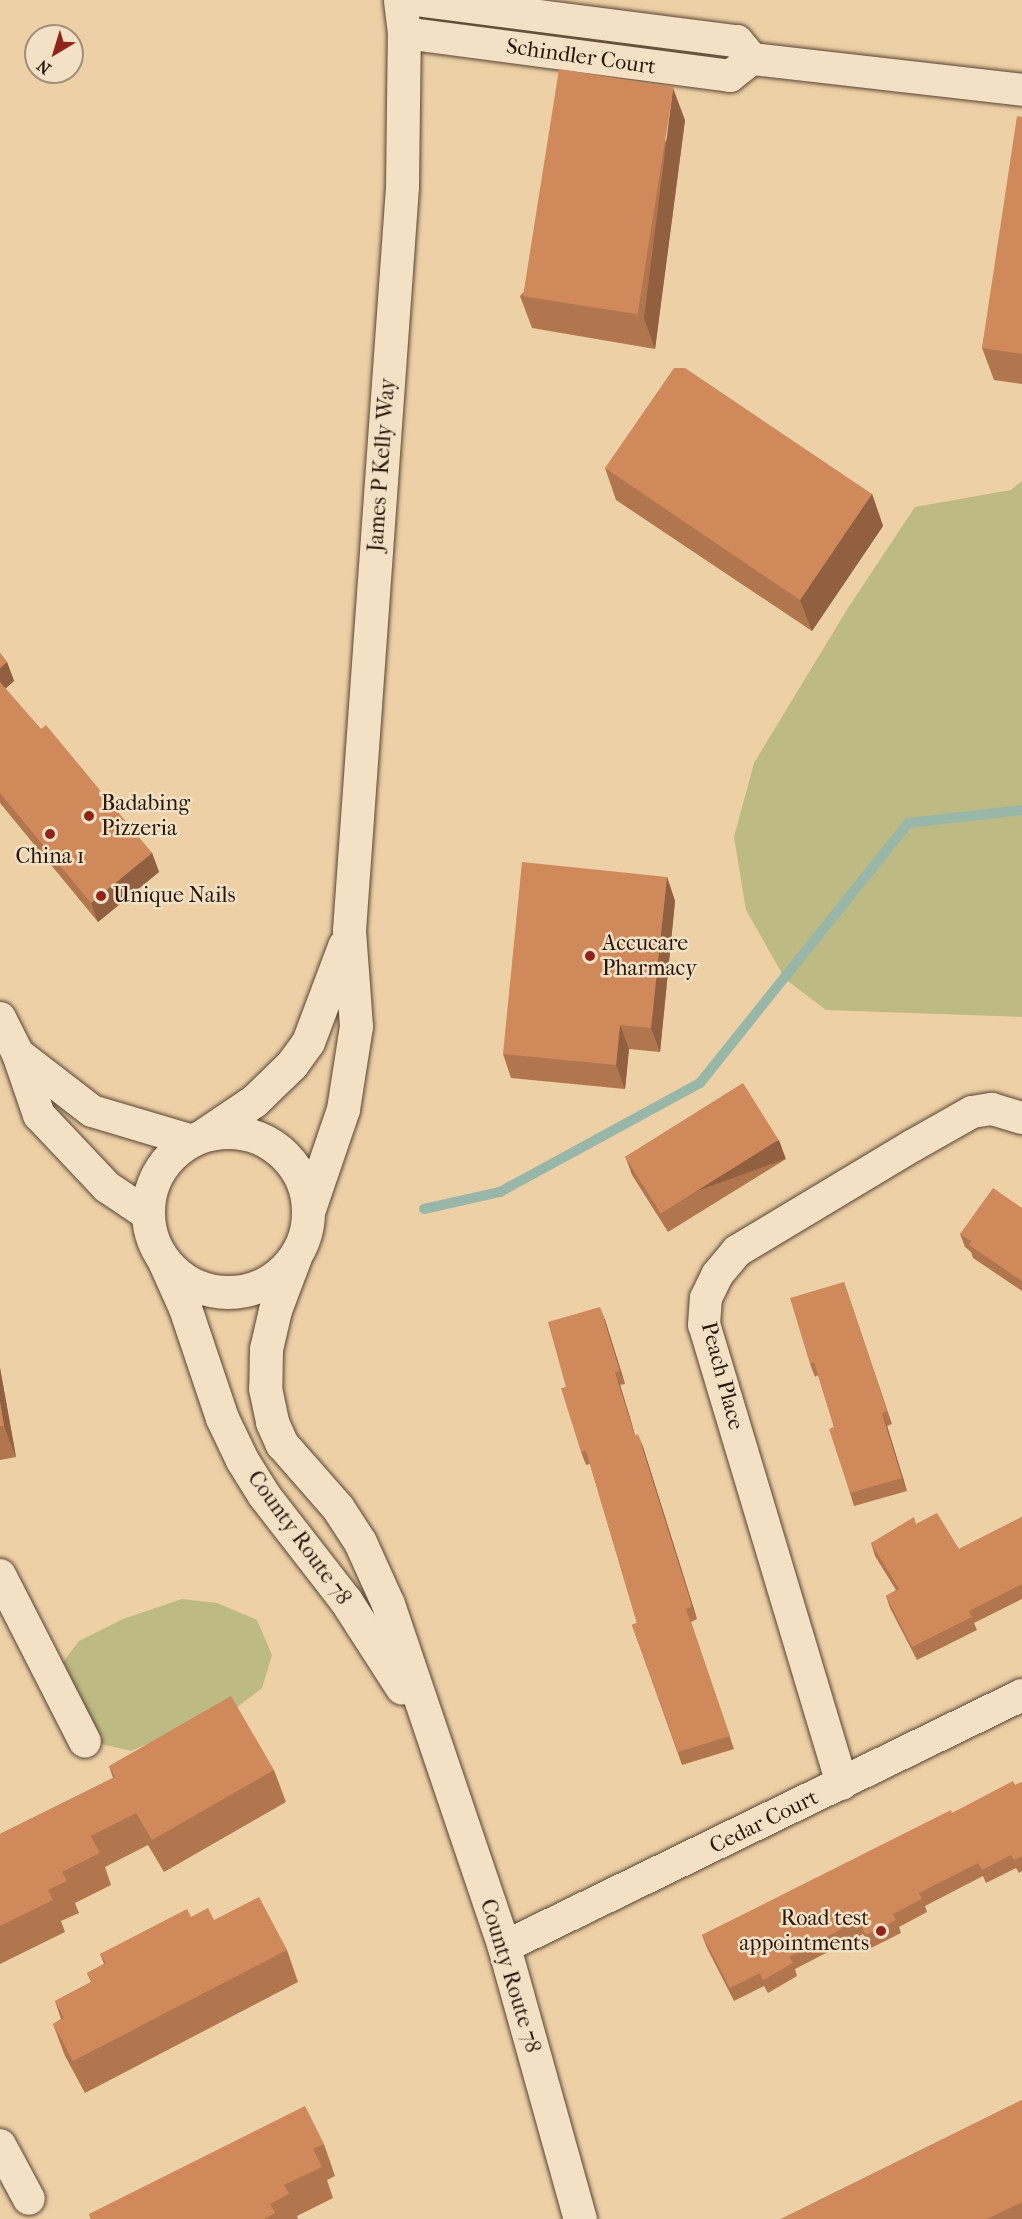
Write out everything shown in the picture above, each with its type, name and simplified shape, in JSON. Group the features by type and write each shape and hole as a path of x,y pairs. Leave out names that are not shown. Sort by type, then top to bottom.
{"street":[{"name":"James P Kelly Way","path":"309,1209 343,1108 356,1026 349,930 402,187 404,33 400,0"},
{"name":"Schindler Court","path":"404,33 730,76 752,59 737,41 415,0"},
{"path":"752,59 1022,90"},
{"name":"James P Kelly Way","path":"197,1137 274,1084 308,1042 349,930"},
{"path":"0,1018 9,1060 39,1115 59,1141 107,1187 147,1214"},
{"path":"9,1060 92,1111 197,1137 229,1131 254,1135 275,1146 293,1163 304,1185 309,1209 306,1234 295,1257 278,1276 255,1288 231,1293 205,1289 190,1282 164,1261 152,1239 147,1214 158,1171 197,1137"},
{"name":"Peach Place","path":"842,1784 704,1325 706,1298 717,1275 737,1251 903,1151 972,1112 992,1109 1022,1118"},
{"name":"County Route 78","path":"295,1257 275,1310 266,1349 265,1388 272,1422 282,1444 338,1508 360,1542 388,1604 430,1736 504,1947 580,2219"},
{"name":"County Route 78","path":"164,1261 186,1308 222,1418 242,1460 263,1494 382,1653 430,1736"},
{"path":"0,1575 85,1742"},
{"name":"Cedar Court","path":"504,1947 1022,1695"},
{"path":"0,2145 29,2199"}],"shaded area":[{"path":"1022,481 1022,1017 826,1010 785,979 746,910 734,837 754,763 848,608 915,507 1011,490"},
{"path":"182,1599 217,1603 257,1620 272,1655 262,1688 231,1712 197,1722 131,1751 76,1738 57,1670 79,1641 123,1619"}],"building":[{"path":"559,69 674,87 638,314 523,296"},
{"path":"1017,116 1022,117 1022,354 982,348"},
{"path":"674,368 685,368 872,494 800,600 605,468"},
{"path":"0,653 7,662 0,668"},
{"path":"0,682 41,729 46,725 152,853 91,903 0,793"},
{"path":"522,862 667,877 651,1028 620,1025 616,1065 503,1054"},
{"path":"743,1083 779,1140 661,1213 625,1157"},
{"path":"993,1188 1022,1208 1022,1281 969,1245 971,1241 960,1234"},
{"path":"844,1282 887,1411 882,1413 902,1478 850,1493 829,1429 834,1427 814,1362 810,1364 790,1298"},
{"path":"600,1307 620,1371 615,1372 635,1436 638,1434 692,1606 686,1609 730,1736 678,1752 632,1625 637,1623 586,1451 581,1452 561,1388 566,1387 548,1322"},
{"path":"0,1402 4,1426 0,1426"},
{"path":"937,1513 959,1549 1022,1517 1022,1584 969,1611 972,1617 912,1647 886,1596 899,1589 871,1543 914,1517 916,1524"},
{"path":"231,1696 274,1770 152,1840 136,1813 91,1836 100,1853 62,1872 67,1881 48,1890 53,1900 0,1926 0,1834 115,1777 109,1766"},
{"path":"1013,1781 1015,1785 1022,1782 1022,1856 1014,1860 1011,1855 982,1870 978,1863 919,1893 922,1899 893,1914 896,1920 866,1935 858,1920 789,1957 793,1963 763,1980 760,1973 730,1988 702,1935"},
{"path":"259,1897 287,1950 73,2061 53,2024 64,2018 55,2001 92,1982 87,1973 106,1963 100,1954 187,1909 191,1917 208,1908 214,1920"},
{"path":"1022,2100 1022,2202 987,2219 781,2219"},
{"path":"305,2106 324,2144 313,2149 322,2167 284,2185 289,2194 270,2204 275,2213 264,2219 92,2219 89,2214"}],"waterway":[{"path":"424,1209 500,1192 700,1083 908,823 1022,810"}],"place":[{"name":"Badabing Pizzeria","path":"89,816"},
{"name":"China 1","path":"50,834"},
{"name":"Unique Nails","path":"101,896"},
{"name":"Accucare Pharmacy","path":"590,956"},
{"name":"Road test appointments","path":"881,1931"}]}
